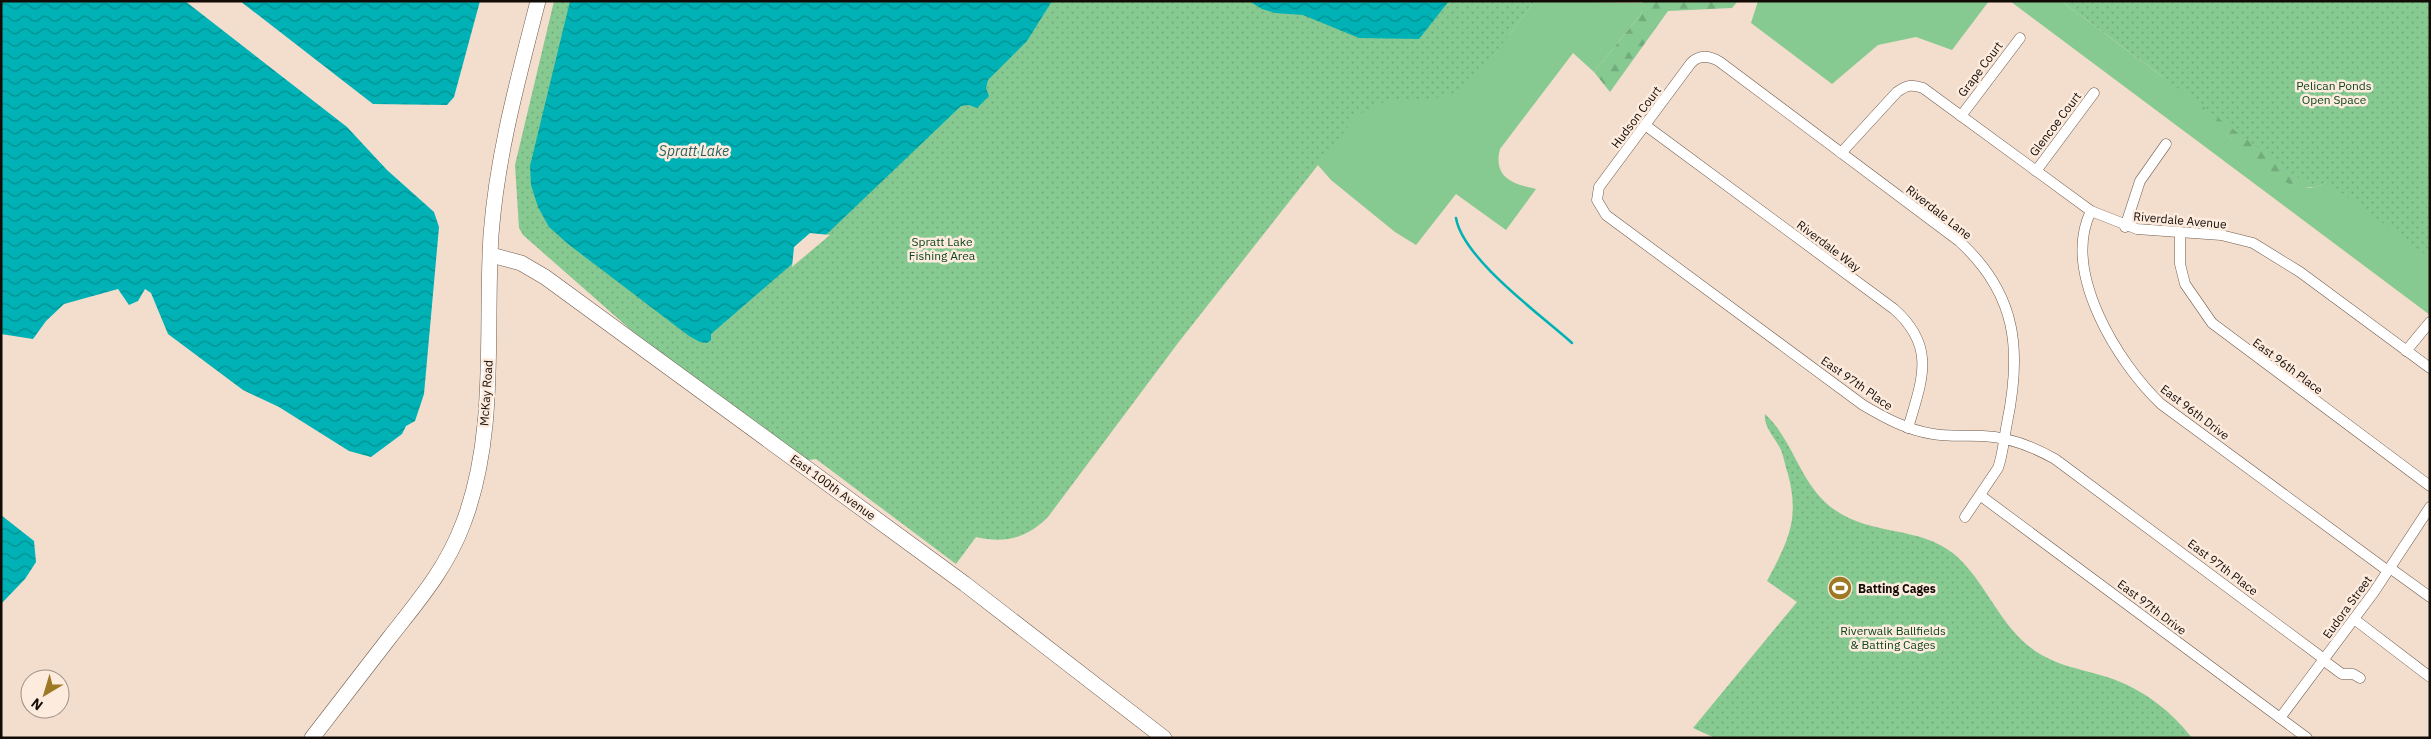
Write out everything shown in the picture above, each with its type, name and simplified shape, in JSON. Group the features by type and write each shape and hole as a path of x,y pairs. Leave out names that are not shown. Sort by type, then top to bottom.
{"street":[{"name":"McKay Road","path":"312,738 431,586 451,552 474,494 481,448 489,368 491,255 497,176 506,126 538,1"},
{"name":"Grape Court","path":"1961,116 2020,38"},
{"name":"Hudson Court","path":"1598,204 1597,190 1691,63 1698,58 1708,57"},
{"name":"Riverdale Lane","path":"1708,57 1720,62 1959,241 1977,259 1994,284 2010,322 2015,351 2014,388 1998,468 1981,496 1965,517"},
{"name":"Riverdale Avenue","path":"1841,153 1897,92 1908,85 1923,88 2091,211 2125,226 2146,231 2221,235 2265,248 2430,368"},
{"name":"Glencoe Court","path":"2036,171 2094,93"},
{"name":"Riverdale Way","path":"1645,125 1894,309 1908,322 1921,346 1924,367 1922,382 1908,428"},
{"path":"2125,226 2140,181 2166,144"},
{"name":"East 97th Place","path":"1598,204 1606,215 1863,405 1893,422 1934,435 1984,436 2004,439 2041,451 2071,469 2342,674 2353,674 2360,678"},
{"name":"East 96th Drive","path":"2091,211 2083,232 2088,283 2101,322 2114,347 2134,376 2161,404 2430,597"},
{"name":"East 96th Place","path":"2180,233 2180,264 2185,284 2212,323 2430,486"},
{"name":"East 100th Avenue","path":"491,255 521,263 545,277 965,584 1164,738"},
{"path":"2406,351 2430,322"},
{"name":"East 97th Drive","path":"1981,496 2308,738"},
{"name":"Eudora Street","path":"2280,718 2354,619 2430,507"},
{"path":"2354,619 2430,677"}],"green space":[{"name":"Spratt Lake Fishing Area","path":"554,1 1535,1 1478,76 1462,89 1443,96 1394,100 1382,103 1355,118 1178,343 1048,517 1032,530 1015,537 997,540 976,537 956,564 816,459 800,458 639,337 523,235 519,228 515,165"},
{"path":"1535,1 1644,3 1641,14 1594,72 1573,53 1500,149 1499,166 1506,178 1519,185 1536,189 1506,230 1456,194 1416,245 1395,232 1331,180 1317,164 1345,127 1366,109 1379,103 1393,100 1450,92 1478,75"},
{"path":"1643,1 1738,1 1732,8 1668,11 1610,92 1594,72 1641,14"},
{"path":"1758,1 1989,1 1952,50 1916,37 1878,45 1832,84 1751,23"},
{"name":"Pelican Ponds Open Space","path":"2010,1 2061,1 2163,77 2141,1 2430,1 2430,315","holes":["2226,135 2327,182 2312,188 2293,186"]},
{"name":"Pelican Ponds Open Space","path":"2061,1 2430,1 2430,258 2327,182 2312,188"},
{"path":"2207,89 2327,182 2306,188 2293,186 2260,163 2216,126 2201,110 2201,102"},
{"name":"Riverwalk Ballfields & Batting Cages","path":"1765,414 1784,437 1814,489 1835,510 1864,524 1926,539 1941,545 1966,566 2014,632 2026,644 2054,661 2114,679 2139,691 2163,708 2192,738 1715,738 1693,728 1797,602 1767,581 1786,542 1790,530 1793,504 1783,454 1766,423"}],"water":[{"path":"1,1 185,1 347,127 387,170 434,212 439,227 424,394 415,421 406,426 402,434 371,457 349,451 279,407 243,390 168,334 151,293 145,289 138,301 129,305 118,289 64,304 46,321 33,339 1,334"},
{"path":"240,1 480,1 454,97 447,105 373,104"},
{"name":"Spratt Lake","path":"570,1 1052,1 1027,41 988,80 986,88 989,96 977,108 969,105 961,106 829,232 711,334 711,340 707,343 700,342 689,336 568,244 549,227 538,207 531,185 530,166"},
{"path":"1249,1 1449,1 1419,39 1359,38 1303,15 1275,13 1262,9"},
{"path":"1,515 34,541 36,562 25,579 1,604"}],"pier":[{"path":"810,233 830,235 792,267 794,247"}],"waterway":[{"path":"1456,218 1462,234 1473,251 1488,268 1572,343"}],"place":[{"name":"Batting Cages","path":"1840,588"}]}
